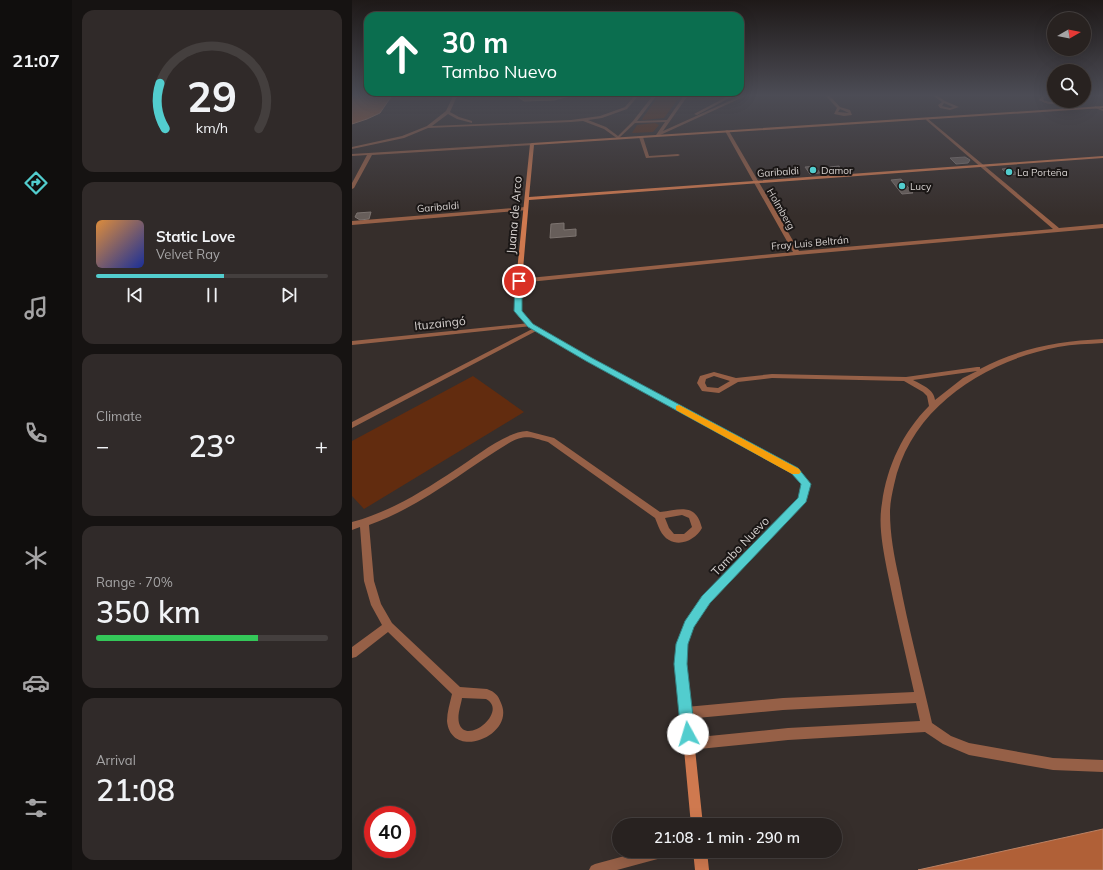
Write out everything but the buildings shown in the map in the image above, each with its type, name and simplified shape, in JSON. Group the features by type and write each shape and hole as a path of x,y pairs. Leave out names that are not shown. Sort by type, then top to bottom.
{"street":[{"path":"352,148 408,135"},
{"path":"613,135 618,138"},
{"path":"618,138 621,135"},
{"path":"352,155 677,135"},
{"name":"Holmberg","path":"729,135 797,254"},
{"path":"945,135 1058,230"},
{"name":"Juana de Arco","path":"532,144 525,209 518,311 533,327 589,360 794,470 806,484"},
{"path":"352,188 370,154"},
{"name":"Garibaldi","path":"526,199 1103,157"},
{"name":"Garibaldi","path":"352,223 525,209"},
{"name":"Fray Luis Beltrán","path":"519,281 1103,226"},
{"path":"352,425 533,327"},
{"name":"Ituzaingó","path":"352,343 533,327"},
{"path":"736,380 772,376 905,379 964,372 1053,345 1103,341"},
{"path":"927,726 895,586 887,541 886,503 894,468 908,438 932,405 966,378 991,365"},
{"path":"905,379 926,390 932,395 932,405"},
{"path":"352,526 364,524 412,500 507,441 523,434 551,440 659,516"},
{"name":"Tambo Nuevo","path":"697,818 681,664 682,644 689,625 706,600 803,499 806,484"},
{"path":"364,524 369,581 376,605 388,626 458,692 487,694 493,697 499,709 498,716 488,730 474,736 460,734 456,730 453,718 458,692"},
{"path":"352,653 388,626"},
{"path":"686,712 783,704 921,697"},
{"path":"689,744 788,734 927,726 947,740 969,749 1053,764 1103,766"},
{"path":"701,858 702,869"}],"lane":[{"path":"641,136 647,156 678,155"},
{"path":"595,870 639,858"}],"shaded area":[{"path":"473,376 524,412 364,509 352,496 352,441"},
{"path":"1103,829 1103,870 918,870"}],"slow traffic":[{"path":"679,408 796,472"}],"place":[{"name":"Damor","path":"813,170"},
{"name":"La Porteña","path":"1009,172"},
{"name":"Lucy","path":"902,186"}],"route":[{"path":"519,281 518,311 530,325 589,360 794,470 806,484 803,499 706,600 689,625 682,644 681,664 688,734"}]}
